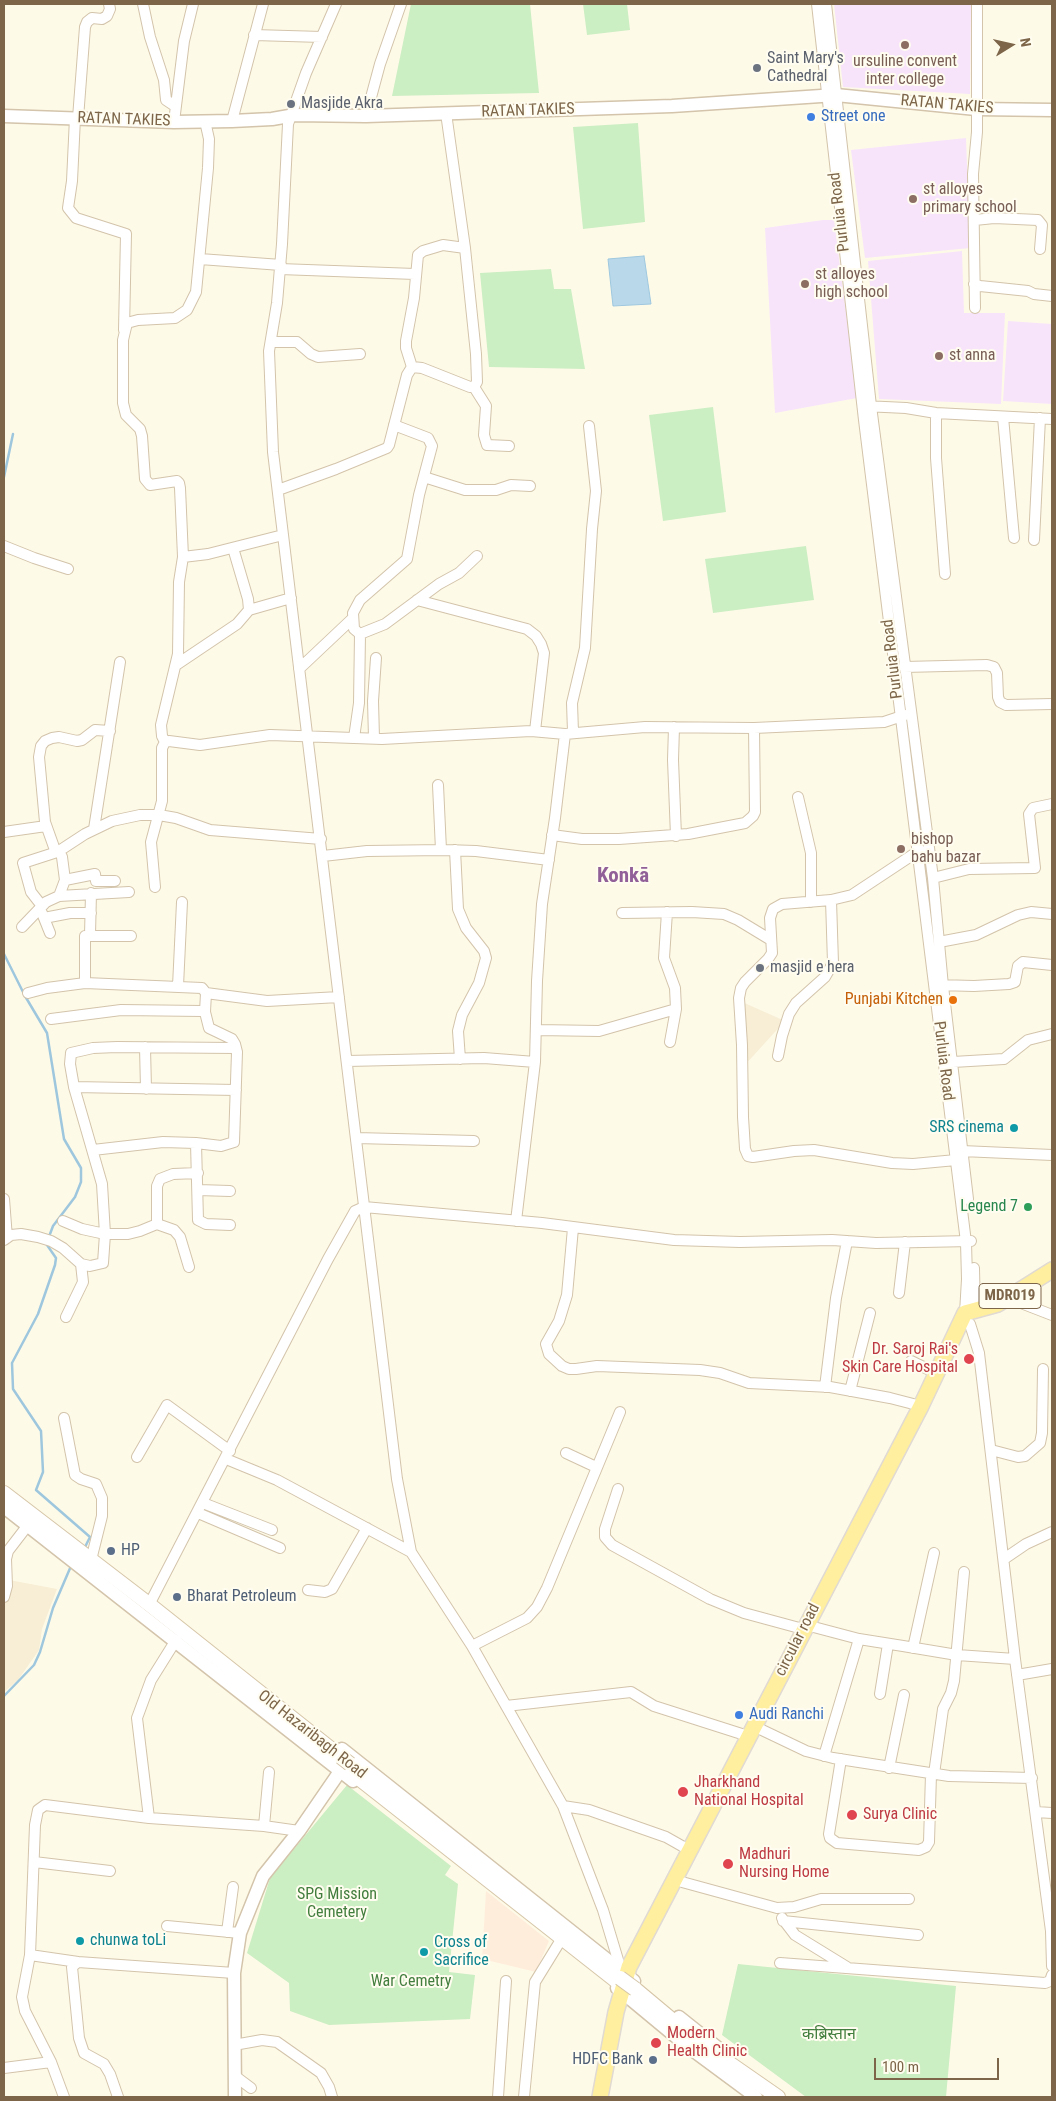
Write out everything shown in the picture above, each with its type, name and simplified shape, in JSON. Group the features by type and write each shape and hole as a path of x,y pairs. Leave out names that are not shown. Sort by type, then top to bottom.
{"main road":[{"name":"MDR019","path":"970,1316 1008,1298 1052,1270"},
{"name":"circular road","path":"626,1984 682,1882 936,1373 970,1316"},
{"name":"circular road","path":"808,1627 922,1423 970,1316"},
{"name":"Old Hazaribagh Road","path":"4,1493 80,1555"},
{"name":"Old Hazaribagh Road","path":"4,1501 150,1605 574,1948 626,1984"},
{"name":"circular road","path":"626,1984 689,1850 755,1733"},
{"name":"Old Hazaribagh Road","path":"344,1763 626,1984"},
{"path":"626,1984 696,2040 778,2097"},
{"path":"600,2097 626,1984"},
{"path":"608,2097 626,1984"},
{"path":"626,1984 693,2044 767,2097"}],"street":[{"path":"109,4 110,10 107,16 102,19 92,18 86,22 68,208 76,218 126,234 123,403 126,415 140,429 144,473 148,484 172,481 179,483 183,557 179,582 176,665 161,725 162,736 165,742 162,754 162,801 151,842 155,887"},
{"path":"143,4 150,37 164,80 166,100 175,106"},
{"path":"174,122 184,41 193,4"},
{"path":"232,121 263,4"},
{"path":"336,4 288,124 280,267 269,351 273,452 397,1479 411,1552 472,1646 563,1806 603,1910 626,1984 687,2046 756,2097"},
{"path":"366,116 380,64 401,4"},
{"name":"Purluia Road","path":"817,4 832,95"},
{"name":"Purluia Road","path":"826,4 832,95 866,406 905,715 916,851 953,1062 959,1156"},
{"path":"975,308 973,174 977,4"},
{"path":"254,35 322,38"},
{"name":"RATAN TAKIES","path":"4,116 174,122 232,121 291,116 366,116 672,106 832,95 976,110 1052,110"},
{"path":"446,113 465,248 476,354 478,376 474,386"},
{"path":"124,330 127,324 133,322 175,318 187,310 196,292 210,145 204,121"},
{"path":"975,220 994,218 1038,220 1042,225 1040,249"},
{"path":"278,490 387,448 407,375 412,367 406,348 406,341 414,298 418,255 423,251 443,245 465,248"},
{"path":"200,259 280,267 415,274"},
{"path":"974,284 1052,296"},
{"path":"271,342 297,342 318,357 360,354"},
{"path":"412,367 422,368 464,386 474,386"},
{"path":"474,386 486,406 485,442 487,446 509,446"},
{"path":"866,406 906,408 936,413 1052,419"},
{"name":"Purluia Road","path":"866,406 896,592 904,667 905,715 933,878 939,942 938,985 970,1241 970,1316 979,1352 1015,1659 1051,1931 1052,1966"},
{"path":"936,413 936,458 945,574"},
{"path":"1003,417 1014,538"},
{"path":"1034,540 1040,418"},
{"path":"360,634 354,629 352,620 360,600 407,558 431,441 421,434 394,425"},
{"path":"516,1221 535,1062 542,897 569,733 573,697 585,648 591,536 596,491 589,426"},
{"path":"424,477 465,490 496,490 511,485 530,486"},
{"path":"183,557 208,554 283,535"},
{"path":"4,546 68,569"},
{"path":"233,548 248,599 249,610"},
{"path":"360,634 385,624 439,584 459,573 476,556"},
{"path":"176,665 237,624 249,610 291,598"},
{"path":"417,600 526,629 536,636 542,644 544,653 535,732"},
{"path":"299,669 352,620"},
{"path":"354,738 359,704 360,634"},
{"path":"374,738 373,701 376,658"},
{"path":"94,829 120,662"},
{"path":"904,667 988,665 994,667 997,673 1000,702 1006,705 1052,704"},
{"path":"165,742 175,741 200,745 247,737 308,735 374,738 535,732 569,733 674,727 754,728 884,722 905,715"},
{"path":"674,727 673,760 676,836"},
{"path":"552,835 605,840 676,836 738,826 753,816 756,805 754,728"},
{"path":"59,896 66,880 64,864 46,826 39,757 41,746 52,738 59,737 77,741 82,740 95,730 110,731"},
{"path":"438,785 441,850"},
{"path":"798,797 811,853 811,902"},
{"path":"933,878 969,869 1035,868 1029,814 1033,808 1052,804"},
{"path":"50,933 40,907 31,892 23,863 54,853 94,829 112,821 128,817 158,815 176,818 210,830 321,839"},
{"path":"4,832 46,826"},
{"path":"929,848 916,851 852,895 831,900 782,904 774,909 770,918 772,953 768,960 745,982 741,988 739,998 742,1046 742,1117 748,1156 814,1150 892,1163 913,1164 959,1156 1052,1155"},
{"path":"323,856 367,851 455,850 549,860"},
{"path":"455,850 455,889 458,909 466,928 484,951 486,958 478,983 462,1015 458,1031 460,1059"},
{"path":"66,880 95,874 96,881 115,881"},
{"path":"22,927 40,907 59,896 129,892"},
{"path":"90,935 91,893"},
{"path":"778,1056 782,1036 796,1003 825,976 833,963 831,900"},
{"path":"178,986 182,902"},
{"path":"666,912 664,958 675,988 676,1009 670,1042"},
{"path":"939,942 976,934 1018,915 1031,912 1052,914"},
{"path":"44,918 70,913 91,913"},
{"path":"622,913 724,914 738,920 771,940"},
{"path":"86,983 85,936 131,936"},
{"path":"938,985 1009,984 1016,982 1018,966 1023,962 1052,965"},
{"path":"28,993 47,988 86,983 202,988 206,993 205,1012 209,1028 232,1039 236,1048 234,1142 221,1146 196,1143 154,1143 94,1150"},
{"path":"206,993 268,1001 340,997"},
{"path":"537,1030 599,1031 676,1009"},
{"path":"52,1019 121,1010 192,1010 205,1012"},
{"path":"953,1062 1004,1059 1028,1040 1052,1034"},
{"path":"5,1239 11,1235 21,1234 51,1241 63,1248 81,1264 90,1266 103,1263 105,1234 102,1184 94,1150 74,1087 70,1057 74,1051 145,1047 236,1048"},
{"path":"145,1047 146,1089"},
{"path":"347,1061 460,1059 535,1062"},
{"path":"74,1087 236,1090"},
{"path":"356,1138 474,1141"},
{"path":"196,1143 198,1220 206,1224 230,1225"},
{"path":"157,1224 157,1186 160,1179 173,1174 198,1173"},
{"path":"198,1190 230,1191"},
{"path":"4,1199 5,1239"},
{"path":"151,1601 198,1514 349,1218 355,1211 364,1207 516,1221 674,1240 740,1242 847,1241 876,1243 970,1241"},
{"path":"63,1221 82,1229 105,1234 128,1234 157,1224 174,1230 180,1237 189,1267"},
{"path":"573,1228 567,1295 559,1321 546,1344 549,1354 562,1366 569,1369 597,1366 720,1372 749,1383 825,1387 921,1406"},
{"path":"825,1387 836,1298 847,1241"},
{"path":"898,1293 905,1242"},
{"path":"66,1317 83,1282 81,1264"},
{"path":"1008,1298 1052,1315"},
{"path":"850,1391 870,1313"},
{"path":"911,1361 936,1373"},
{"path":"991,1450 1018,1457 1025,1456 1040,1443 1042,1433 1043,1369"},
{"path":"137,1457 167,1405 228,1455 411,1552"},
{"path":"472,1646 527,1618 537,1607 547,1588 620,1412"},
{"path":"64,1418 75,1475 96,1484 102,1498 102,1516 80,1555"},
{"path":"566,1453 596,1467"},
{"path":"4,1486 176,1640 344,1763"},
{"path":"618,1489 605,1528 605,1537 612,1545 710,1599 744,1613 859,1639 957,1655 1015,1659"},
{"path":"203,1503 272,1530"},
{"path":"4,1507 28,1525 80,1555 151,1601 559,1943 626,1984 787,2097"},
{"path":"198,1514 280,1548"},
{"path":"4,1597 7,1586 6,1568 8,1551 28,1525"},
{"path":"308,1590 325,1592 332,1589 367,1528"},
{"path":"1004,1559 1026,1544 1052,1532"},
{"path":"914,1648 934,1553"},
{"path":"840,1759 830,1838 838,1843 919,1850 926,1847 929,1838 933,1774 943,1709 953,1688 964,1572"},
{"path":"824,1756 859,1639"},
{"path":"149,1818 137,1718 151,1680 176,1640"},
{"path":"880,1694 888,1644"},
{"path":"1017,1675 1052,1669"},
{"path":"506,1706 631,1692 654,1706 755,1733 824,1756 933,1774 967,1777 1032,1778"},
{"path":"889,1768 904,1695"},
{"path":"235,2097 234,1973 240,1933 263,1876 299,1831 344,1763"},
{"path":"264,1826 269,1772"},
{"path":"64,2097 51,2062 23,2004 30,1955 35,1816 38,1810 45,1806 149,1818 264,1826 299,1831"},
{"path":"563,1806 588,1810 666,1837 689,1850"},
{"path":"1036,1812 1052,1813"},
{"path":"34,1862 110,1872"},
{"path":"682,1882 777,1908 794,1907 821,1899 909,1899"},
{"path":"226,1932 233,1887"},
{"path":"777,1908 783,1921 796,1935 849,1968"},
{"path":"783,1921 918,1935"},
{"path":"168,1926 240,1933"},
{"path":"524,2097 536,1982 559,1943"},
{"path":"30,1955 78,1962 234,1973"},
{"path":"78,1962 72,1967 79,2038 84,2053 104,2064 118,2097"},
{"path":"780,1963 1045,1983 1052,1980"},
{"path":"498,2097 506,1981"},
{"path":"234,2045 262,2040 277,2042 320,2073 329,2087 332,2097"},
{"path":"4,2068 51,2062"},
{"path":"235,2076 251,2088"}],"shaded area":[{"name":"ursuline convent inter college","path":"834,4 971,4 970,94 843,87"},
{"name":"st alloyes primary school","path":"966,138 970,248 865,258 851,150"},
{"name":"st alloyes high school","path":"834,220 857,398 775,413 765,228"},
{"name":"st anna","path":"962,251 964,313 1005,313 1001,404 879,399 868,261"},
{"name":"st anna","path":"1008,321 1052,324 1052,404 1003,401"},
{"path":"740,1001 785,1021 744,1066"},
{"path":"4,1579 57,1589 42,1629 39,1650 18,1680 4,1692"},
{"path":"486,1891 549,1941 536,1972 482,1959"}],"green space":[{"path":"411,4 530,4 539,93 392,96"},
{"path":"583,4 627,4 630,30 587,35"},
{"path":"638,123 645,222 583,229 573,127"},
{"path":"551,269 554,289 571,289 585,369 489,367 480,273"},
{"path":"713,407 726,512 663,521 649,415"},
{"path":"806,546 814,600 713,613 705,559"},
{"name":"SPG Mission Cemetery","path":"347,1785 451,1866 445,1875 458,1884 449,1972 475,1975 470,2019 329,2025 290,2011 289,1983 247,1953 270,1878"},
{"name":"कब्रिस्तान","path":"738,1964 956,1986 946,2097 806,2097 722,2035"}],"water":[{"path":"644,256 651,304 613,306 608,259"}],"waterway":[{"path":"4,477 13,434"},
{"path":"4,954 25,996 47,1033 64,1139 81,1168 81,1182 75,1197 53,1226 50,1234"},
{"path":"47,1245 56,1258 55,1265 38,1314 12,1363 13,1389 41,1431 43,1472 36,1490 90,1537 84,1549"},
{"path":"4,1696 34,1665 40,1652 53,1608 71,1566"}],"place":[{"name":"ursuline convent inter college","path":"905,45"},
{"name":"Saint Mary's Cathedral","path":"757,68"},
{"name":"Masjide Akra","path":"291,104"},
{"name":"Street one","path":"811,117"},
{"name":"st alloyes primary school","path":"913,199"},
{"name":"st alloyes high school","path":"805,284"},
{"name":"st anna","path":"939,356"},
{"name":"bishop bahu bazar","path":"901,849"},
{"name":"masjid e hera","path":"760,968"},
{"name":"Punjabi Kitchen","path":"953,1000"},
{"name":"SRS cinema","path":"1014,1128"},
{"name":"Legend 7","path":"1028,1207"},
{"name":"Dr. Saroj Rai's Skin Care Hospital","path":"969,1359"},
{"name":"HP","path":"111,1551"},
{"name":"Bharat Petroleum","path":"177,1597"},
{"name":"Audi Ranchi","path":"739,1715"},
{"name":"Jharkhand National Hospital","path":"683,1792"},
{"name":"Surya Clinic","path":"852,1815"},
{"name":"Madhuri Nursing Home","path":"728,1864"},
{"name":"chunwa toLi","path":"80,1941"},
{"name":"Cross of Sacrifice","path":"424,1952"},
{"name":"Modern Health Clinic","path":"656,2043"},
{"name":"HDFC Bank","path":"653,2060"}],"district":[{"name":"Konkā","path":"623,877"}],"park label":[{"name":"War Cemetry","path":"411,1982"}]}
